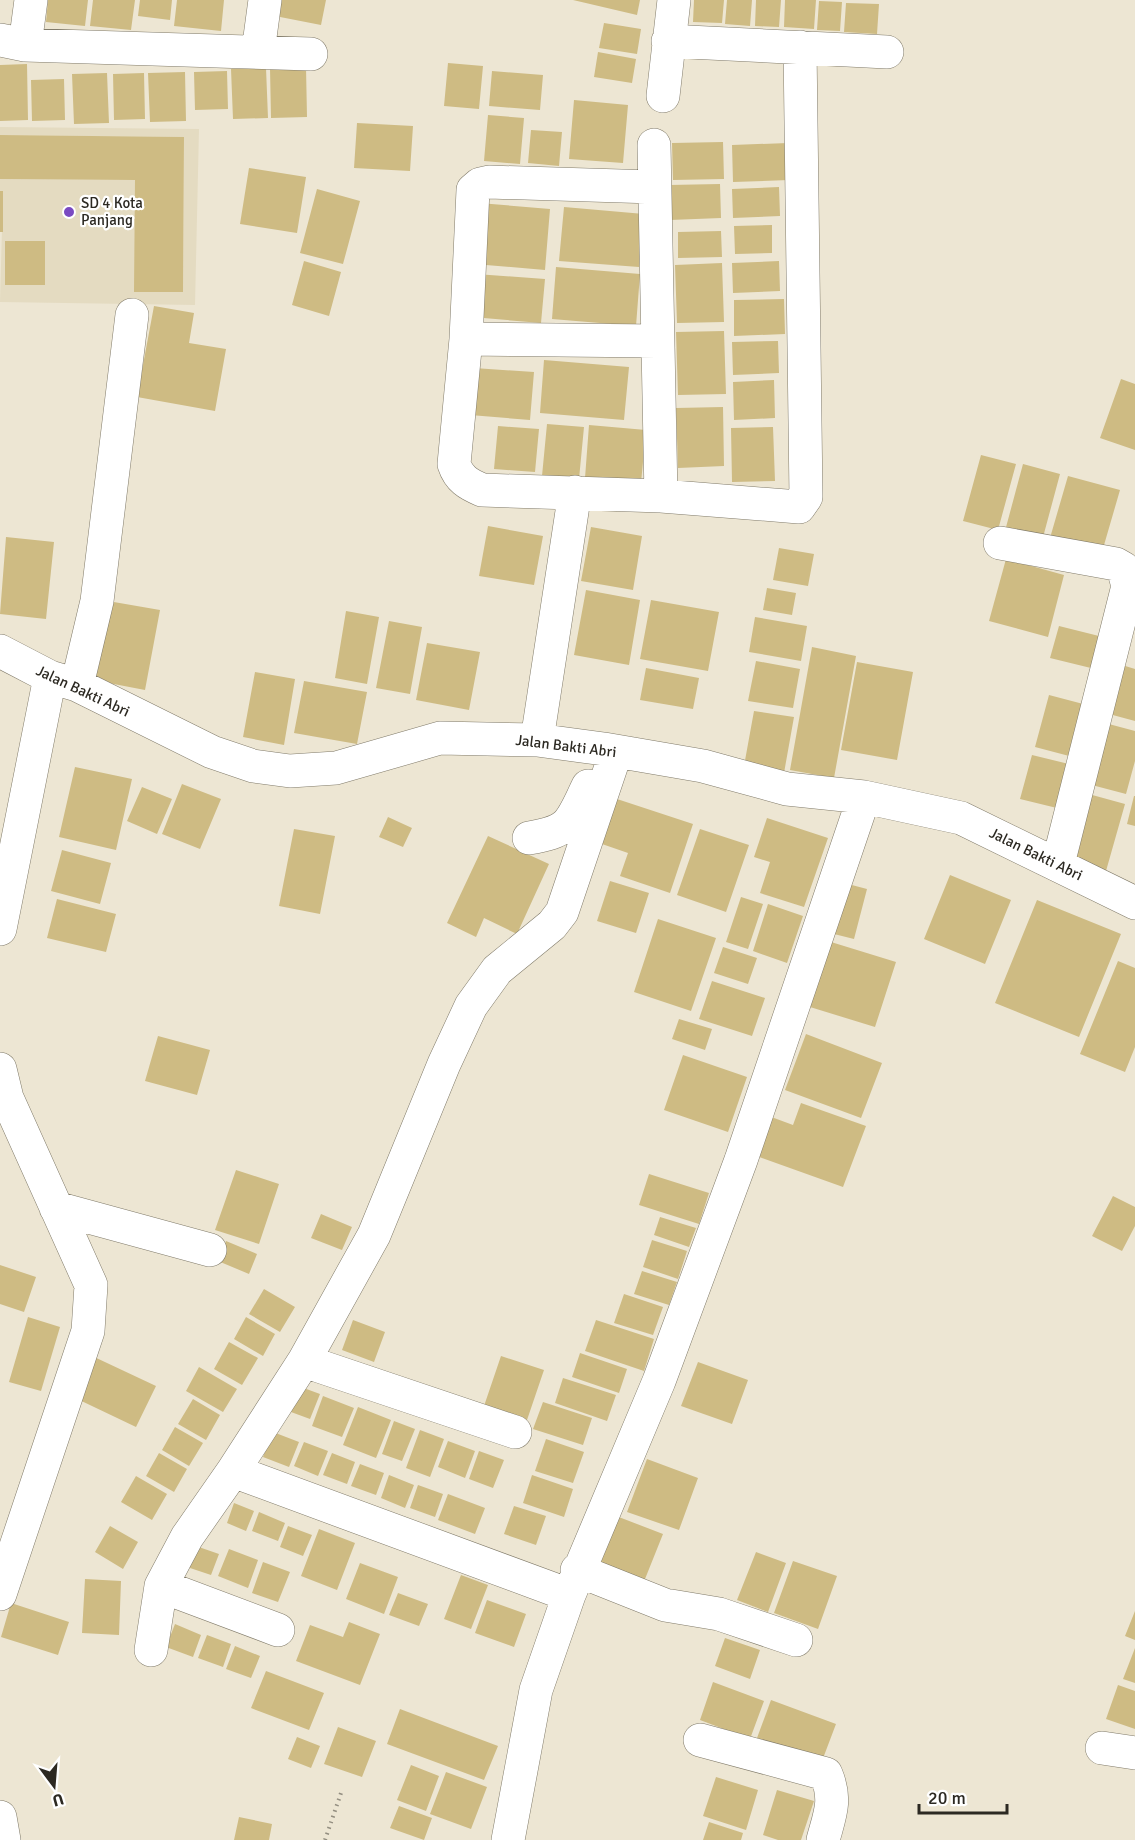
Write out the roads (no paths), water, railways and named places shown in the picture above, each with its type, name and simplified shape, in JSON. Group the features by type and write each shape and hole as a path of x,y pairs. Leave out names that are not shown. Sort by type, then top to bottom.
{"street":[{"path":"31,0 12,43 311,54"},
{"path":"258,52 265,0"},
{"path":"663,96 674,0"},
{"path":"668,41 887,52"},
{"path":"654,187 489,182 480,184 472,190 465,339 454,464 458,474 468,484 482,490 661,496 799,507 806,497 800,47"},
{"path":"654,145 661,496"},
{"path":"0,929 64,681 97,601 132,315"},
{"path":"465,339 657,341"},
{"path":"537,740 575,492"},
{"path":"1000,543 1116,564 1127,576 1128,585 1058,864"},
{"name":"Jalan Bakti Abri","path":"0,651 212,752 253,766 290,771 336,768 440,738 537,740 610,750 703,766 787,789 864,797 961,818 1135,903"},
{"path":"529,838 554,834 572,820 610,750"},
{"path":"151,1650 161,1586 187,1537 234,1472 304,1361 374,1235 444,1064 471,1006 497,970 552,925 562,912 610,750"},
{"path":"508,1840 536,1690 573,1582 659,1382 737,1172 864,797"},
{"path":"0,1069 7,1098 91,1285 88,1331 0,1594"},
{"path":"56,1208 210,1250"},
{"path":"304,1361 516,1432"},
{"path":"234,1472 573,1582 664,1605 719,1614 796,1640"},
{"path":"161,1586 278,1630"},
{"path":"700,1740 826,1774 833,1791 832,1805 823,1840"},
{"path":"1102,1748 1135,1753"},
{"path":"0,1817 4,1840"}],"place":[{"name":"SD 4 Kota Panjang","path":"69,212"}]}
